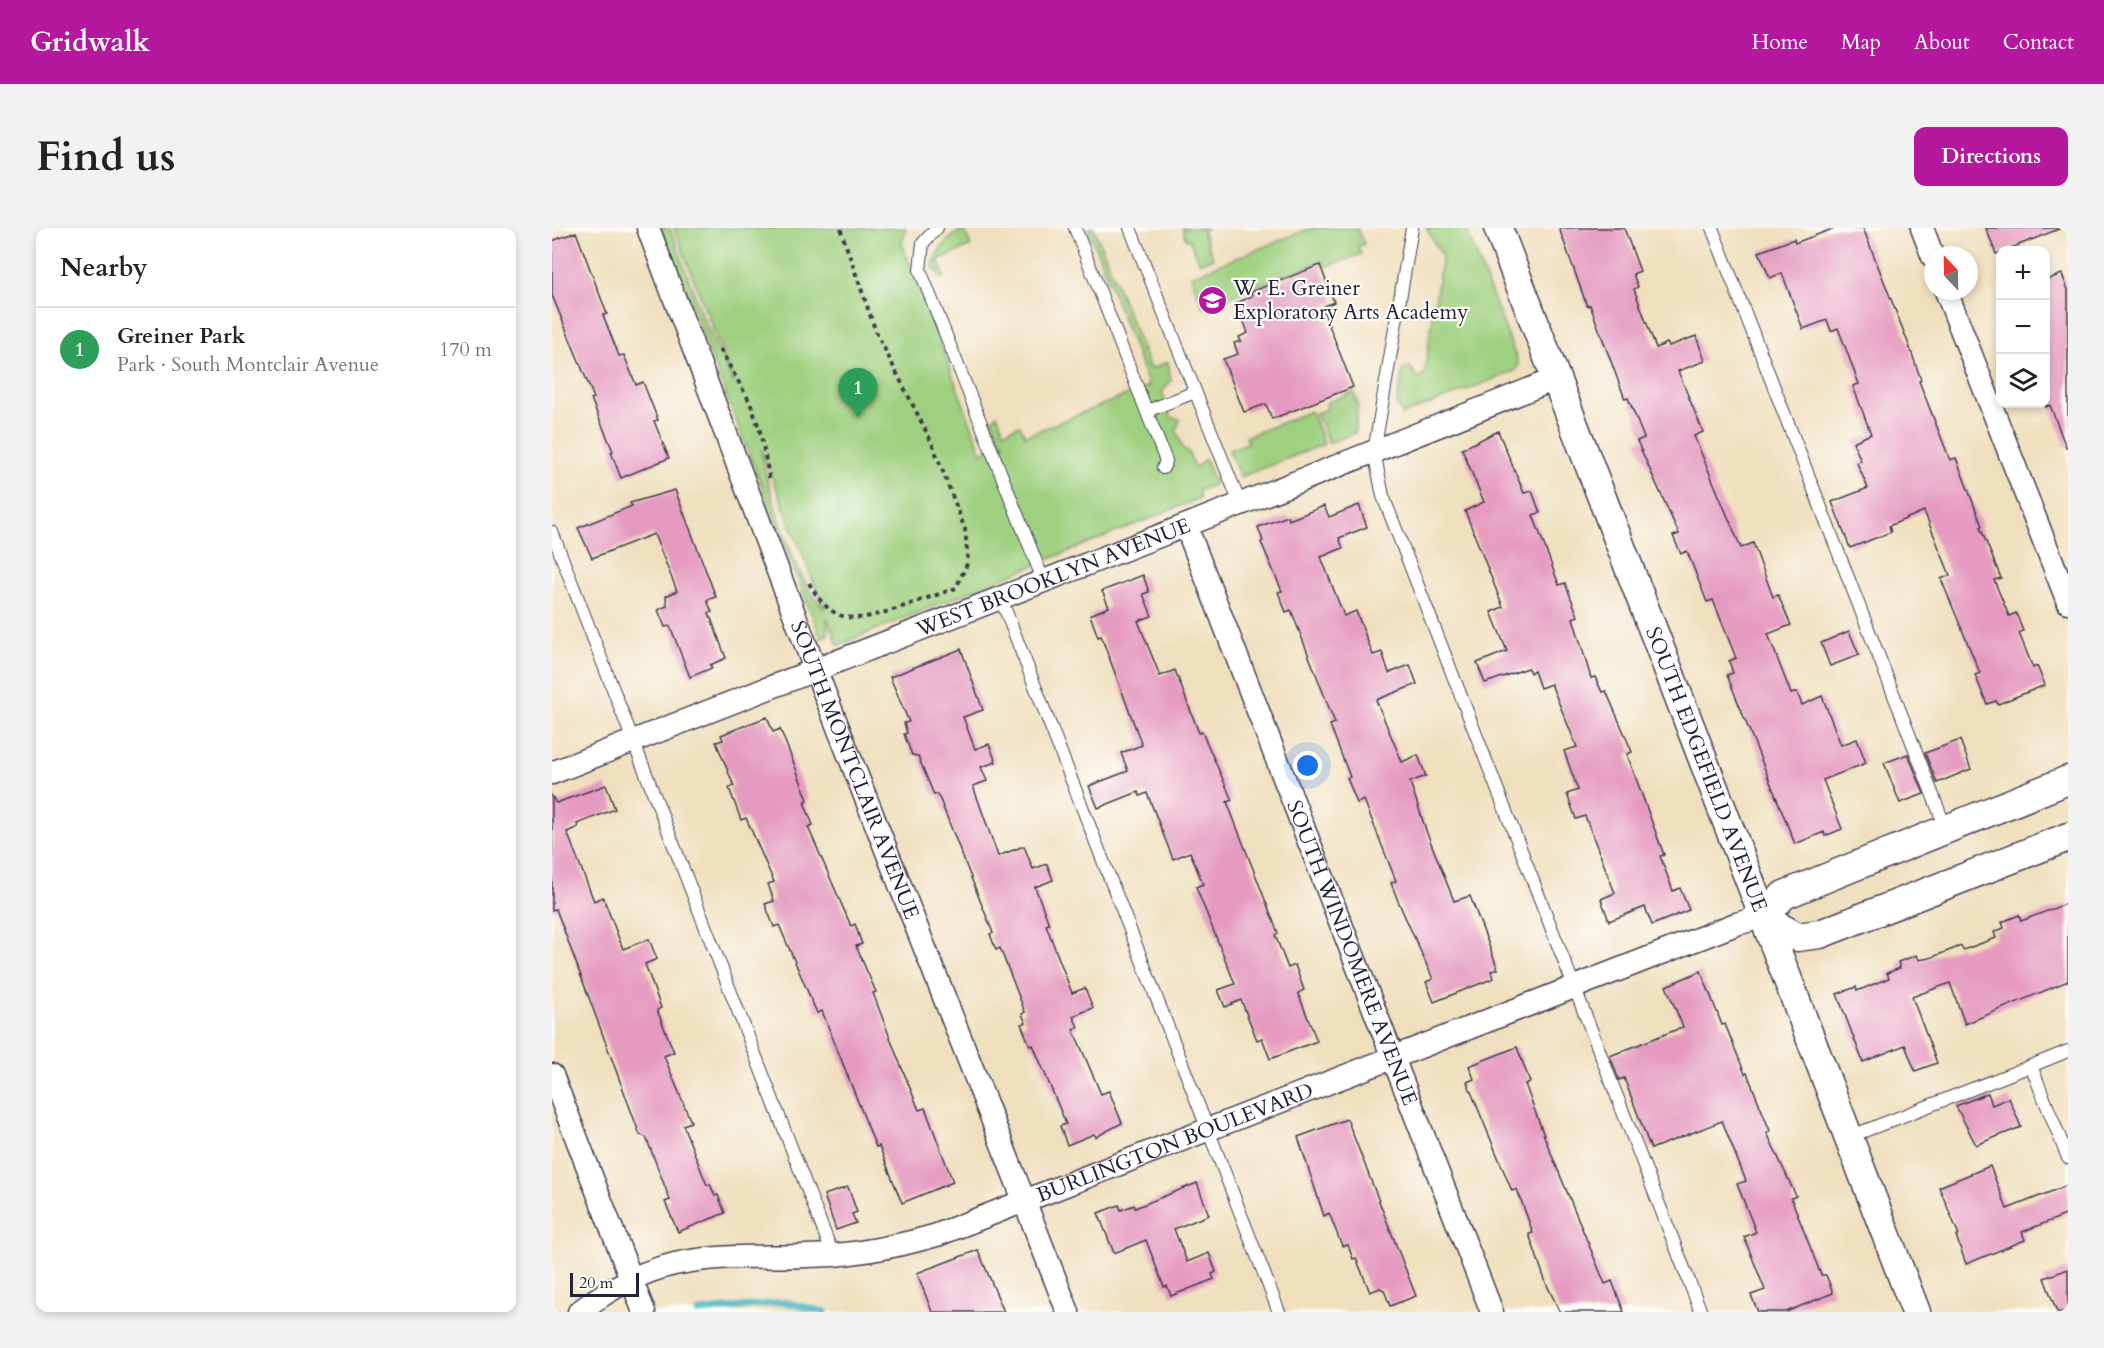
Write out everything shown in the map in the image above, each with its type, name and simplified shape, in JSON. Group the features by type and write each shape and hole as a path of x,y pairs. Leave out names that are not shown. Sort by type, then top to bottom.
{"street":[{"name":"SOUTH MONTCLAIR AVENUE","path":"648,228 815,669 1068,1312"},
{"name":"SOUTH EDGEFIELD AVENUE","path":"1498,228 1916,1312"},
{"path":"1922,228 1929,246"},
{"path":"1950,300 2068,603"},
{"name":"WEST BROOKLYN AVENUE","path":"552,773 815,669 1241,506 1555,379"},
{"name":"SOUTH WINDOMERE AVENUE","path":"1186,526 1492,1312"},
{"path":"2068,780 1784,895 1763,917 1797,937 1820,934 2068,837"},
{"name":"BURLINGTON BOULEVARD","path":"579,1312 601,1294 631,1277 662,1265 708,1258 833,1255 884,1249 937,1236 1736,924 1763,917"},
{"path":"552,1075 645,1312"}],"lane":[{"path":"937,228 923,243 921,270 1044,582"},
{"path":"1076,228 1166,460 1163,468"},
{"path":"1130,228 1241,506"},
{"path":"1412,228 1374,452 1383,496 1701,1312"},
{"path":"1712,228 1946,829"},
{"path":"1147,411 1195,392"},
{"path":"552,532 833,1255"},
{"path":"1001,599 1139,958 1279,1312"},
{"path":"1848,1138 2068,1051"},
{"path":"2031,1066 2068,1158"}],"path":[{"path":"806,577 818,598 832,611 852,620 874,617 956,588 968,562 968,548 961,520 932,443 876,332 840,228"},
{"path":"717,344 750,402 760,431 772,488"}],"green space":[{"path":"661,228 670,228 704,321 734,383 674,228 906,228 902,243 982,453 1005,443 1001,440 992,421 997,414 1004,432 1020,425 1025,436 1149,386 1088,228 1094,228 1150,369 1168,362 1171,381 1162,392 1171,417 1180,420 1176,430 1183,449 1188,451 1195,468 1205,459 1215,484 1198,491 1200,498 838,645 827,618 828,634 821,638","holes":["761,451 824,608 814,597 784,534"]},
{"path":"1182,228 1208,228 1202,231 1213,258 1200,263 1189,239 1186,240"},
{"path":"1311,228 1357,228 1364,244 1358,246 1361,254 1325,267 1322,261 1203,307 1191,276"},
{"path":"1426,228 1466,228 1519,365 1515,371 1402,415 1397,404 1403,369 1410,367 1419,379 1424,375 1442,256"},
{"path":"964,229 971,246 938,260 945,278 941,279 933,266 937,255 948,240"},
{"path":"1354,392 1358,404 1355,433 1329,443 1316,413 1327,409 1326,403"},
{"path":"1311,411 1324,444 1240,477 1229,450 1248,443 1246,437"}],"building":[{"path":"1559,228 1624,228 1640,271 1633,274 1638,287 1634,289 1656,348 1667,343 1669,346 1696,336 1705,361 1678,371 1703,432 1694,436 1741,548 1753,543 1773,597 1778,595 1791,625 1768,634 1791,694 1797,692 1802,705 1822,696 1841,745 1857,739 1866,763 1823,780 1842,829 1825,836 1824,832 1795,844 1727,675 1733,673 1729,661 1736,658 1713,600 1707,602 1687,551 1681,554 1673,536 1679,534 1637,441 1644,438 1628,398 1625,399 1590,305 1587,306"},
{"path":"1835,228 1863,228 1909,345 1921,380 1919,381 1950,460 1956,458 1982,526 1980,527 2001,578 1994,580 2009,616 2016,613 2023,631 2019,633 2033,668 2037,666 2045,685 1998,704 1996,701 1987,704 1975,675 1980,673 1941,579 1950,575 1924,511 1889,526 1891,532 1850,548 1832,502 1868,488 1857,463 1861,461 1853,442 1871,434 1853,386 1859,384 1838,328 1831,331 1827,320 1803,329 1782,273 1770,278 1759,252 1794,239 1795,243"},
{"path":"1986,228 2059,228 2016,246 1996,246 1996,254"},
{"path":"576,232 607,314 603,315 619,356 624,355 636,385 643,382 658,420 654,421 669,458 621,478 611,452 613,451 591,399 594,398 552,295 552,241"},
{"path":"1320,265 1334,302 1322,307 1353,387 1272,419 1266,404 1244,412 1223,359 1238,354 1234,343 1241,341 1239,337 1248,333 1237,303 1252,296 1251,292"},
{"path":"2062,274 2068,290 2068,447 2066,447 2050,405 2050,278"},
{"path":"1498,431 1524,493 1532,491 1540,513 1533,515 1559,585 1565,583 1578,616 1573,618 1591,678 1595,677 1602,692 1606,691 1625,735 1632,752 1627,754 1664,855 1660,856 1673,891 1680,888 1689,910 1652,925 1645,907 1609,921 1601,899 1615,893 1585,816 1576,819 1567,794 1578,790 1564,751 1577,747 1551,684 1540,688 1534,671 1530,673 1528,668 1485,683 1477,663 1507,651 1491,612 1503,607 1465,511 1484,502 1462,449"},
{"path":"675,490 716,597 707,600 712,612 709,613 726,658 710,665 712,668 690,677 670,626 665,627 658,610 667,606 666,596 677,591 654,534 592,558 578,528 632,506 630,503"},
{"path":"1359,505 1367,527 1339,538 1343,548 1321,557 1344,616 1356,611 1373,655 1382,652 1389,673 1410,665 1417,684 1376,700 1402,762 1418,755 1426,776 1410,782 1427,833 1454,901 1470,896 1498,969 1491,971 1494,978 1434,1002 1426,982 1433,979 1391,883 1396,881 1364,800 1357,803 1347,778 1350,777 1330,725 1335,723 1291,610 1286,612 1278,592 1282,591 1261,542 1263,541 1258,527 1288,516 1289,520 1324,506 1329,517"},
{"path":"1143,575 1149,592 1143,594 1152,616 1138,621 1160,676 1175,670 1199,733 1202,732 1232,800 1227,802 1278,933 1275,935 1288,968 1295,965 1304,990 1298,993 1317,1041 1270,1059 1262,1038 1257,1040 1241,1000 1225,1007 1218,990 1235,984 1196,887 1203,884 1190,852 1173,859 1147,793 1140,796 1138,792 1098,808 1089,786 1128,771 1121,753 1142,745 1101,636 1098,637 1090,615 1109,607 1102,591"},
{"path":"1849,631 1859,655 1830,666 1821,643"},
{"path":"961,649 983,710 963,717 975,749 989,744 996,762 981,767 987,781 973,786 998,856 1024,846 1033,869 1047,864 1053,880 1035,887 1049,924 1046,925 1072,993 1085,988 1093,1008 1073,1016 1078,1027 1073,1029 1101,1094 1109,1091 1122,1123 1096,1137 1094,1134 1067,1145 1060,1126 1066,1124 1033,1045 1030,1046 1021,1024 1026,1023 1022,1014 1025,1012 1000,948 996,950 990,934 993,933 941,802 937,794 934,795 918,756 912,755 904,734 907,733 904,723 909,722 890,677"},
{"path":"767,717 773,732 780,729 789,751 808,800 804,802 813,825 808,827 851,926 855,924 862,944 856,946 876,992 873,993 919,1110 925,1108 953,1182 902,1203 879,1146 876,1147 822,1011 817,1013 779,925 774,927 765,904 774,901 768,884 774,882 746,818 741,820 729,788 734,786 716,742 723,740 721,735"},
{"path":"1960,740 1971,769 1937,783 1925,753"},
{"path":"1908,754 1924,794 1900,803 1884,763"},
{"path":"606,785 615,809 577,824 578,827 567,832 594,901 603,897 623,949 649,939 657,959 645,964 661,1008 657,1010 674,1052 664,1056 691,1122 683,1125 707,1185 710,1184 715,1196 718,1195 725,1213 678,1232 665,1202 670,1200 646,1137 640,1135 556,909 552,910 552,796 556,803"},
{"path":"2068,903 2068,981 1965,1024 1950,983 1912,997 1937,1063 1915,1071 1905,1045 1863,1062 1837,994 1856,987 1857,991 1889,978 1887,973 1900,968 1898,962 1917,955 1919,960 1930,958 1961,946 1963,950 1996,938 1994,932 2004,928 2002,922 2019,915 2021,921"},
{"path":"1701,971 1722,1025 1725,1024 1745,1074 1747,1073 1770,1131 1767,1133 1796,1196 1791,1198 1821,1275 1826,1275 1833,1293 1786,1312 1758,1312 1751,1295 1765,1290 1744,1237 1756,1232 1737,1184 1746,1181 1722,1121 1651,1149 1624,1078 1619,1080 1610,1056 1683,1027 1666,986"},
{"path":"1517,1047 1530,1082 1525,1084 1546,1141 1605,1284 1612,1281 1624,1312 1560,1312 1546,1283 1529,1234 1533,1233 1517,1189 1512,1191 1467,1082 1474,1079 1469,1066"},
{"path":"1988,1093 1992,1105 2009,1098 2021,1127 1976,1145 1956,1106"},
{"path":"1347,1119 1416,1296 1390,1306 1384,1290 1380,1288 1370,1292 1356,1258 1353,1259 1348,1245 1342,1246 1329,1213 1324,1216 1298,1137"},
{"path":"1990,1166 2007,1209 2068,1185 2068,1214 2022,1232 2025,1240 1966,1264 1956,1236 1959,1235 1939,1187"},
{"path":"1197,1183 1209,1215 1174,1229 1187,1262 1209,1253 1216,1272 1212,1274 1214,1279 1171,1296 1167,1286 1164,1287 1146,1240 1114,1253 1098,1213 1119,1205 1121,1210 1134,1205 1135,1208"},
{"path":"848,1187 857,1212 852,1214 856,1223 836,1230 824,1195"},
{"path":"978,1250 1004,1312 932,1312 917,1273"},
{"path":"2068,1269 2068,1312 2057,1312 2044,1278"}],"waterway":[{"path":"698,1312 784,1302 825,1312"}],"place":[{"name":"W. E. Greiner Exploratory Arts Academy","path":"1212,300"},
{"name":"Greiner Park","path":"858,418"}]}
